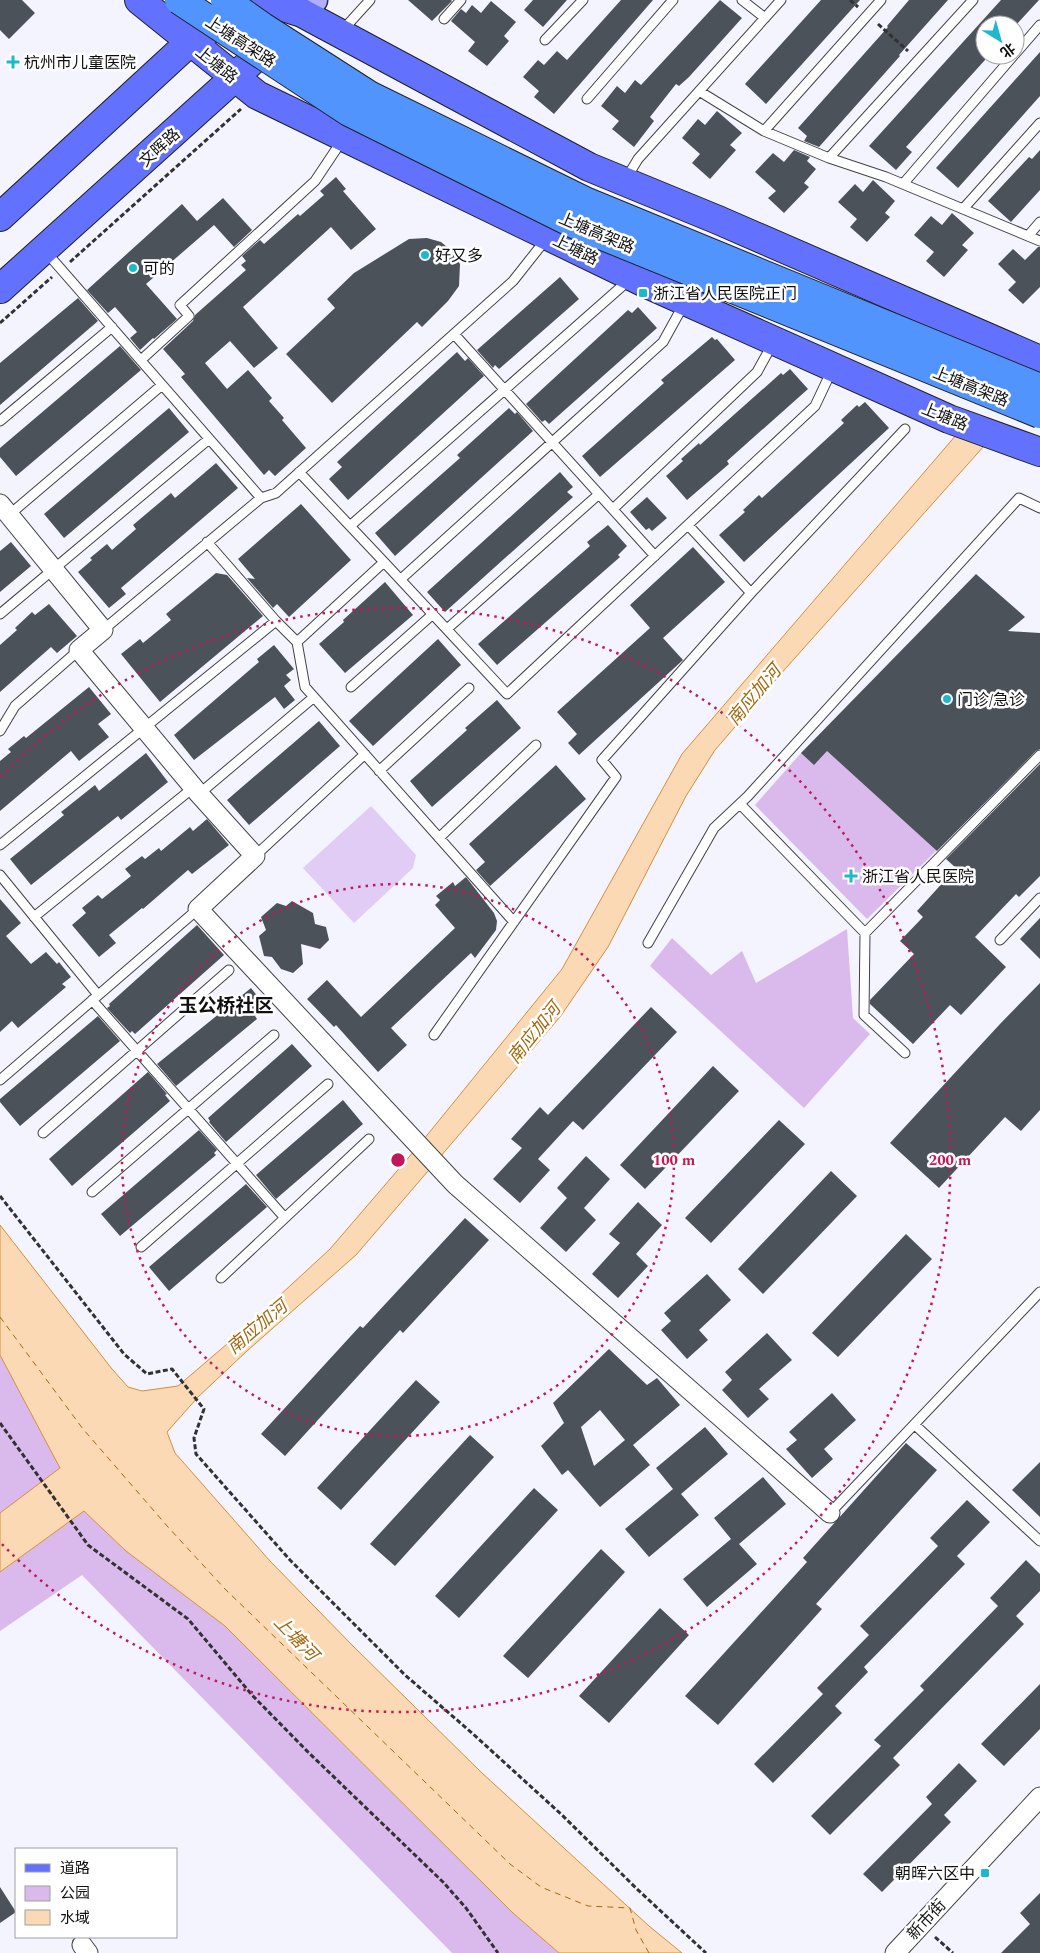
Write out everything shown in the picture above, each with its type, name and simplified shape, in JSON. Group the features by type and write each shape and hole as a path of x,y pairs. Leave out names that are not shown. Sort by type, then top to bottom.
{"highway":[{"name":"上塘高架路","path":"178,0 349,112 576,224 1040,414"},
{"name":"上塘高架路","path":"225,0 369,96 587,202 1040,388"}],"main road":[{"name":"上塘路","path":"139,0 257,95 685,302 949,419 1040,452"},
{"path":"0,217 190,42 254,0"},
{"path":"261,0 308,7 340,34 589,167 1036,356"},
{"name":"文晖路","path":"0,289 53,260 234,78 308,7"}],"street":[{"path":"5,509 103,630 80,650 197,791 255,856 198,909 455,1184 830,1513"},
{"name":"新市街","path":"895,1953 1040,1797"}],"lane":[{"path":"340,34 370,0"},
{"path":"444,19 461,0"},
{"path":"545,40 583,0"},
{"path":"587,99 673,0"},
{"path":"742,0 764,18"},
{"path":"625,182 638,159 781,0"},
{"path":"764,131 881,0"},
{"path":"829,158 973,0"},
{"path":"1025,42 1040,25"},
{"path":"903,184 1005,65"},
{"path":"699,91 764,131 829,158 903,184 1040,241"},
{"path":"963,209 1040,123"},
{"path":"141,360 190,316 180,305 315,181 344,137"},
{"path":"1028,236 1040,222"},
{"path":"103,630 261,498 276,493 513,281 549,236"},
{"path":"53,260 261,498"},
{"path":"350,526 633,276"},
{"path":"401,579 663,342 685,302"},
{"path":"0,421 112,327"},
{"path":"454,334 655,556"},
{"path":"612,509 757,372 774,341"},
{"path":"299,472 507,694 815,406 833,368"},
{"path":"5,509 162,385"},
{"path":"434,1035 616,777 602,760 751,593 905,429"},
{"path":"0,614 209,439"},
{"path":"447,629 599,494"},
{"path":"648,943 714,828 740,804 1019,498 1040,508"},
{"path":"688,525 751,593"},
{"path":"207,542 276,621 297,642 305,687 514,922"},
{"path":"297,642 384,562"},
{"path":"351,687 433,614"},
{"path":"0,845 276,621"},
{"path":"0,731 15,706 80,650"},
{"path":"379,770 469,688"},
{"path":"34,917 197,791 314,697"},
{"path":"439,838 536,745"},
{"path":"255,856 365,754"},
{"path":"905,1053 864,1014 865,933 1040,754"},
{"path":"740,804 865,933"},
{"path":"0,874 137,1051 285,1218"},
{"path":"1000,940 1040,898"},
{"path":"0,1080 198,909"},
{"path":"43,1133 228,970"},
{"path":"92,1192 274,1035"},
{"path":"141,1247 328,1084"},
{"path":"220,1278 369,1139"},
{"path":"830,1513 1040,1292"},
{"path":"915,1425 1040,1541"}],"path":[{"path":"850,0 918,60"},
{"path":"0,323 53,260 257,95"},
{"path":"0,1196 124,1354 146,1374 172,1369 198,1400 204,1409 194,1438 196,1454 290,1560 405,1675 534,1790 706,1953"},
{"path":"0,1423 88,1545 188,1619 259,1702 443,1882 466,1908 498,1953"},
{"path":"921,1924 953,1953"}],"green space":[{"path":"827,751 937,850 867,919 755,805 801,753"},
{"path":"847,929 853,1018 870,1034 804,1108 650,966 672,938 711,975 742,951 756,983"},
{"path":"0,1355 61,1468 0,1513"},
{"path":"84,1511 126,1551 225,1626 513,1913 559,1953 452,1953 82,1575 0,1631 0,1572"}],"shaded area":[{"path":"371,806 416,855 413,868 354,923 303,868"}],"water":[{"path":"957,434 984,446 715,750 686,796 608,947 560,1017 356,1255 247,1351 198,1397 167,1432 175,1453 270,1561 353,1646 482,1773 649,1926 682,1953 559,1953 513,1913 225,1626 126,1551 84,1511 0,1572 0,1513 60,1468 0,1355 0,1225 128,1387 142,1391 178,1386 227,1344 330,1249 415,1150 562,969 682,754"}],"building":[{"path":"0,0 22,0 35,13 9,39 0,30"},
{"path":"408,0 451,0 452,1 432,21"},
{"path":"533,0 567,0 543,27 524,10"},
{"path":"621,0 653,0 554,114 534,97 539,91 523,77 538,60 544,65 557,51 567,60"},
{"path":"720,0 742,18 689,77 679,86 676,84 650,117 654,121 634,147 612,129 619,121 601,106 617,86 625,93 635,80 641,85"},
{"path":"821,0 860,0 766,104 745,84"},
{"path":"909,0 948,0 819,147 804,141 807,136 798,128 888,27"},
{"path":"1001,0 1039,0 1025,15 987,15"},
{"path":"491,1 516,22 504,36 509,41 487,66 468,51 475,42 451,21 461,9 466,13 472,5 481,13"},
{"path":"975,29 975,65 980,65 906,147 912,152 896,170 869,146"},
{"path":"1040,52 1040,96 958,188 936,168"},
{"path":"717,111 742,133 730,145 736,150 710,179 692,163 700,154 682,138 698,119 705,125"},
{"path":"794,150 810,157 807,161 816,169 804,183 809,187 784,213 768,198 776,191 755,172 773,153 784,162"},
{"path":"1040,150 1040,190 1011,222 988,201 1029,157 1032,159"},
{"path":"336,177 346,189 343,191 376,229 351,250 331,227 243,307 278,348 254,368 230,341 205,363 227,389 248,370 272,398 269,401 284,418 282,420 306,448 275,476 269,470 264,475 181,377 185,374 163,349 193,321 195,315 246,270 241,265 246,261 242,256 260,240 264,244 298,214 300,216 324,195 320,191"},
{"path":"873,180 895,201 885,213 890,217 867,242 850,227 857,219 838,202 855,184 863,192"},
{"path":"223,198 252,230 234,247 214,225 146,284 177,319 140,350 130,338 137,332 115,307 108,313 87,290 182,204 197,221"},
{"path":"952,213 974,233 962,245 968,250 944,277 926,261 934,252 914,235 931,216 942,225"},
{"path":"427,238 441,242 452,251 460,264 459,286 448,301 422,327 417,322 332,403 286,354 335,308 327,299 354,273 409,239"},
{"path":"1040,247 1040,287 1023,304 1008,290 1016,282 998,264 1013,249 1025,260"},
{"path":"560,277 579,299 499,369 495,365 493,368 477,350"},
{"path":"78,298 98,321 0,405 0,363"},
{"path":"638,307 657,328 549,424 545,420 542,422 526,404 628,310 632,313"},
{"path":"712,337 715,340 717,339 735,360 600,477 582,456 664,383 661,380"},
{"path":"120,346 141,370 16,476 0,457 0,448"},
{"path":"457,352 465,361 468,358 484,376 348,500 329,479 342,467 337,462"},
{"path":"790,369 808,389 727,461 729,464 687,500 666,476 699,443 700,445 781,373 783,375"},
{"path":"865,402 889,428 744,562 719,535 745,512 743,510 759,495 762,498 844,423 841,420 857,405 859,407"},
{"path":"169,408 189,432 64,538 44,514"},
{"path":"509,408 515,414 517,412 533,431 395,556 375,533 460,458 457,455"},
{"path":"216,463 238,488 121,588 126,594 109,608 78,572 92,560 90,558 107,544 112,550 136,529 133,525 171,493 175,498"},
{"path":"560,472 573,487 567,492 573,497 445,612 427,592"},
{"path":"647,497 667,518 652,531 649,528 646,530 630,512"},
{"path":"301,504 351,560 289,617 277,604 273,608 247,578 255,579 238,559"},
{"path":"608,525 627,546 618,555 620,557 497,665 478,644 590,546 587,542"},
{"path":"11,542 31,566 0,592 0,551"},
{"path":"693,547 725,582 663,638 683,660 579,755 568,743 577,734 557,712 650,628 630,605"},
{"path":"216,573 227,575 263,616 160,702 121,654 140,639 143,643 171,620 166,614"},
{"name":"门诊/急诊","path":"976,574 1025,617 1008,631 1040,633 1040,749 937,851 827,751 814,765 801,753"},
{"path":"385,582 413,615 345,673 319,644"},
{"path":"49,604 77,636 57,653 51,647 0,692 0,645 17,630 15,628 32,612 35,615"},
{"path":"438,639 461,665 373,746 349,721"},
{"path":"274,645 294,669 286,675 291,680 284,686 295,700 284,709 275,697 194,760 174,735 259,662 257,659"},
{"path":"89,687 111,714 98,724 109,737 79,761 71,751 0,811 0,761 11,752 8,749 24,736 26,738"},
{"path":"497,700 521,728 432,807 410,781 467,730 465,728"},
{"path":"319,721 340,746 249,825 227,800"},
{"path":"146,753 168,782 121,820 118,816 31,885 10,859 64,815 61,812 95,785 99,791"},
{"path":"1040,764 1040,876 1019,897 1016,894 975,937 1006,967 961,1015 950,1005 913,1044 870,1004 870,1000 914,954 900,941 923,917 917,911 956,868 946,859"},
{"path":"556,765 586,799 490,886 476,870 485,862 469,844"},
{"path":"207,819 229,845 192,874 188,870 143,909 109,935 116,943 99,957 72,925 86,913 82,908 98,895 102,899 131,876 125,869 142,856 145,859 159,848 161,851 190,827 193,831"},
{"path":"466,877 494,913 497,921 496,930 475,958 471,953 391,1028 407,1045 378,1072 336,1025 334,1027 307,999 327,980 361,1017 455,928 435,905 440,900 436,896 453,882 455,886"},
{"path":"0,899 21,923 6,936 31,964 46,952 57,964 59,962 71,977 62,984 66,987 18,1028 12,1021 0,1032"},
{"path":"292,901 313,913 315,924 326,927 329,940 320,949 301,944 303,964 293,973 281,969 272,957 264,956 259,936 266,930 261,917 277,903 286,906"},
{"path":"1040,918 1040,959 1020,939"},
{"path":"197,925 224,955 135,1034 132,1031 130,1033 107,1008 110,1006 109,1004"},
{"path":"1040,983 1040,1110 1021,1131 1005,1117 939,1188 890,1143"},
{"path":"251,988 266,1007 255,1016 257,1019 176,1086 157,1064"},
{"path":"651,1007 677,1032 583,1130 573,1121 538,1159 550,1170 520,1203 493,1179 522,1148 511,1139 540,1107 548,1115"},
{"path":"98,1016 120,1041 20,1126 0,1102 0,1099"},
{"path":"292,1044 312,1066 226,1142 209,1122 208,1118"},
{"path":"713,1066 739,1091 645,1189 620,1165"},
{"path":"148,1072 167,1094 165,1095 170,1101 72,1186 49,1159"},
{"path":"343,1100 363,1124 276,1199 256,1175"},
{"path":"779,1120 805,1144 711,1243 685,1218"},
{"path":"199,1130 217,1150 214,1153 216,1155 120,1236 101,1214"},
{"path":"586,1156 610,1179 584,1208 596,1220 566,1252 540,1228 567,1198 557,1188"},
{"path":"831,1171 857,1196 763,1294 738,1269"},
{"path":"246,1184 267,1207 169,1291 149,1267"},
{"path":"638,1202 662,1225 636,1254 648,1266 618,1298 592,1274 620,1243 609,1234"},
{"path":"465,1218 489,1240 403,1333 400,1330 285,1456 261,1434 360,1326 363,1328"},
{"path":"906,1234 932,1259 838,1357 812,1333"},
{"path":"707,1274 731,1300 699,1330 708,1340 687,1359 661,1330 671,1321 664,1313"},
{"path":"767,1333 792,1360 759,1389 769,1399 748,1418 722,1390 732,1380 725,1372"},
{"path":"609,1349 647,1385 657,1378 680,1405 633,1445 650,1465 600,1507 568,1470 562,1475 541,1446 564,1423 553,1403","holes":["600,1410 625,1440 594,1466 581,1427"]},
{"path":"416,1380 440,1402 341,1510 317,1488"},
{"path":"832,1393 856,1420 824,1449 833,1459 812,1478 786,1449 797,1440 789,1432"},
{"path":"705,1427 728,1454 681,1494 699,1515 649,1557 625,1529 673,1489 656,1468"},
{"path":"470,1435 494,1457 395,1566 370,1544"},
{"path":"906,1443 937,1470 816,1604 822,1609 718,1725 685,1696 807,1562 803,1558"},
{"path":"1040,1462 1040,1517 1012,1490"},
{"path":"763,1477 786,1504 739,1544 757,1564 707,1607 683,1579 731,1539 714,1518"},
{"path":"534,1488 558,1510 459,1618 435,1596"},
{"path":"967,1500 990,1522 957,1556 965,1564 864,1667 868,1672 835,1706 842,1713 773,1783 754,1764 823,1694 817,1688 869,1635 860,1626 938,1546 930,1538"},
{"path":"601,1549 625,1572 528,1678 503,1656"},
{"path":"1026,1560 1040,1574 1040,1591 1016,1616 1024,1624 893,1758 900,1765 830,1835 811,1816 881,1746 874,1740 924,1690 920,1686 998,1606 990,1598"},
{"path":"660,1608 689,1635 609,1723 579,1696"},
{"path":"1040,1684 1040,1729 1004,1766 981,1744"},
{"path":"959,1763 977,1781 944,1815 951,1822 882,1892 863,1874 932,1804 926,1797"},
{"path":"0,1887 15,1913 0,1923"},
{"path":"1040,1893 1040,1953 1001,1953 1030,1924 1020,1913"}],"ferry route":[{"path":"0,1317 83,1429 225,1589 510,1864 541,1887 588,1906 630,1908 636,1930 649,1953"}],"place":[{"name":"杭州市儿童医院","path":"13,62"},
{"name":"好又多","path":"425,255"},
{"name":"可的","path":"133,268"},
{"name":"浙江省人民医院正门","path":"643,293"},
{"name":"门诊/急诊","path":"947,699"},
{"name":"浙江省人民医院","path":"851,876"},
{"name":"朝晖六区中","path":"985,1873"}],"district":[{"name":"玉公桥社区","path":"226,1005"}],"water label":[{"name":"南应加河","path":"754,695"},
{"name":"南应加河","path":"534,1033"},
{"name":"南应加河","path":"257,1327"},
{"name":"上塘河","path":"296,1638"}]}
